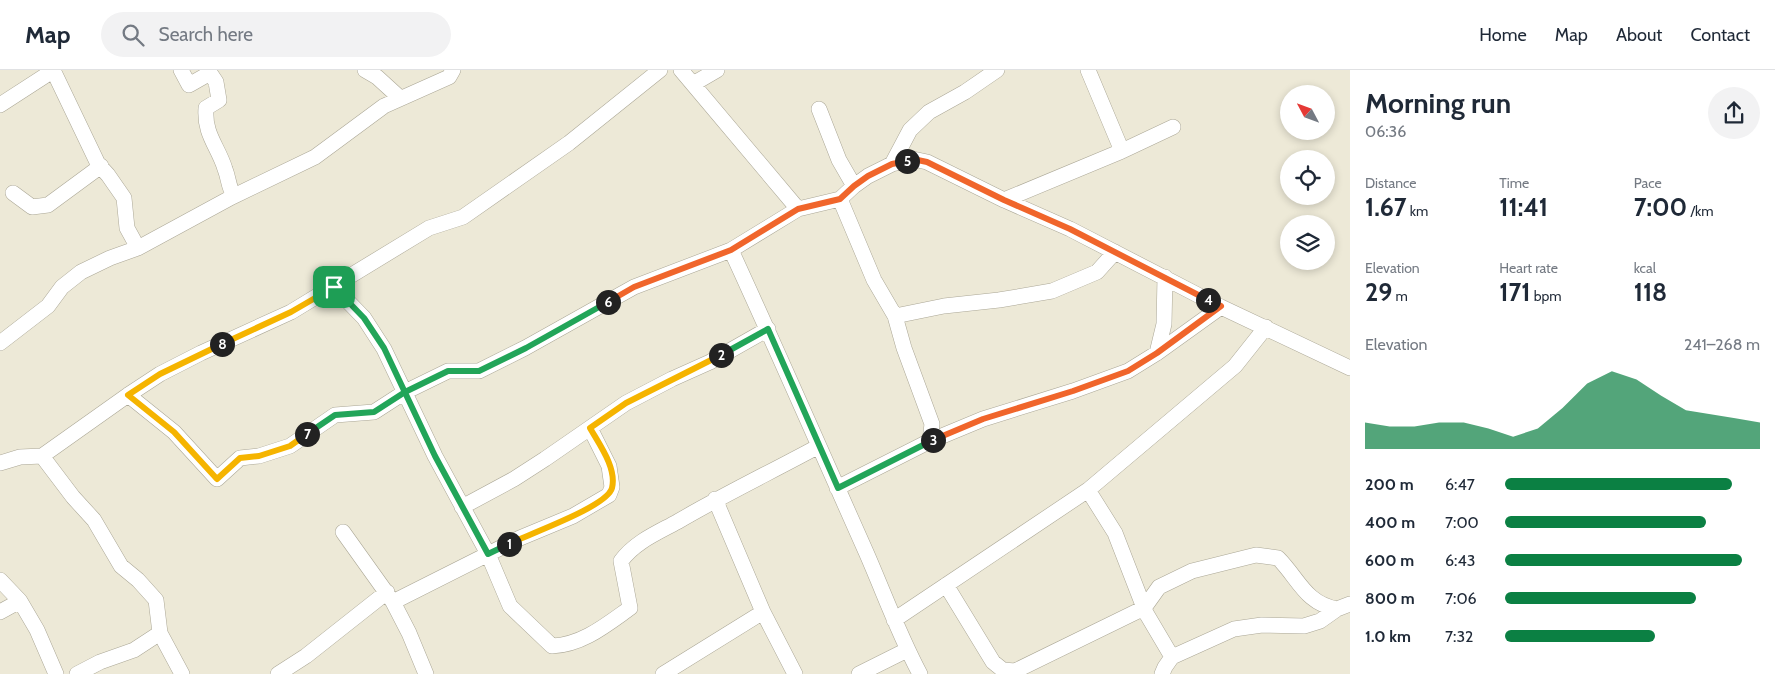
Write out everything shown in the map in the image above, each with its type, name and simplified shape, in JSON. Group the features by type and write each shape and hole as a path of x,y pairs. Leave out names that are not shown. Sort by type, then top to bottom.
{"street":[{"path":"0,105 53,70 80,124 87,144 124,198 127,228 138,248"},
{"path":"180,70 188,85 215,72 219,100 206,108 205,120 212,143 225,169 228,186 234,196"},
{"path":"365,70 377,77 400,98"},
{"path":"1,338 48,306 62,287 81,272 110,258 138,248 234,196 315,157 384,106 449,77 454,70"},
{"path":"0,463 20,457 42,456 160,374 291,312 429,228 463,217 569,143 660,70"},
{"path":"681,70 798,209"},
{"path":"692,84 717,70"},
{"path":"892,164 910,130 930,112 965,92 997,70"},
{"path":"1088,70 1122,151"},
{"path":"819,109 839,160 854,186"},
{"path":"1004,200 1122,151 1173,127"},
{"path":"128,395 174,432 217,479 240,458 259,456 290,446 335,415 374,412 405,392 448,371 479,371 526,348 634,287 731,250 798,209 840,199 868,176 892,164 913,159 927,162 1004,200 1070,229 1221,306 1350,368"},
{"path":"13,193 32,207 48,205 101,166"},
{"path":"840,199 874,280 894,316 932,424 930,441"},
{"path":"731,250 838,488 907,650 920,674"},
{"path":"894,316 944,306 999,300 1052,291 1097,272 1116,252"},
{"path":"1157,353 1164,324 1165,277"},
{"path":"334,287 364,318 384,348 435,456 488,554 510,606 552,646 573,643 605,626 630,608 621,561 633,548 715,499 819,446"},
{"path":"838,488 930,441 983,419 1073,391 1128,371 1157,353 1221,306"},
{"path":"894,620 1088,490 1235,366 1266,327"},
{"path":"462,507 522,474 626,403 710,362 768,329"},
{"path":"278,674 390,597 573,516 609,495 612,487 610,466 590,428"},
{"path":"42,456 73,497 94,520 121,566 138,580 156,600 160,633 182,674"},
{"path":"1088,490 1115,533 1144,608 1172,657"},
{"path":"715,499 763,612 796,674"},
{"path":"343,532 390,597 426,674"},
{"path":"946,585 994,662 1003,670 1015,671 1144,608 1159,587 1169,581 1192,571 1256,555 1278,558 1315,601 1324,606 1343,606"},
{"path":"0,580 20,602 37,630 56,674"},
{"path":"0,612 20,602"},
{"path":"1162,674 1164,667 1172,657 1234,629 1262,625 1304,626 1320,621 1343,606"},
{"path":"663,674 763,612"},
{"path":"77,674 100,662 134,650 160,633"},
{"path":"859,674 907,650"}],"route":[{"path":"334,287 291,312 160,374 128,395 174,432 217,479 240,458 259,456 290,446 335,415 374,412 405,392 448,371 479,371 526,348 634,287 731,250 798,209 840,199 868,176 892,164 913,159 927,162 1004,200 1070,229 1221,306 1157,353 1128,371 1073,391 983,419 930,441 838,488 768,329 710,362 626,403 590,428 610,466 612,487 609,495 573,516 520,538 488,554 435,456 405,392 384,348 364,318 334,287"}]}
